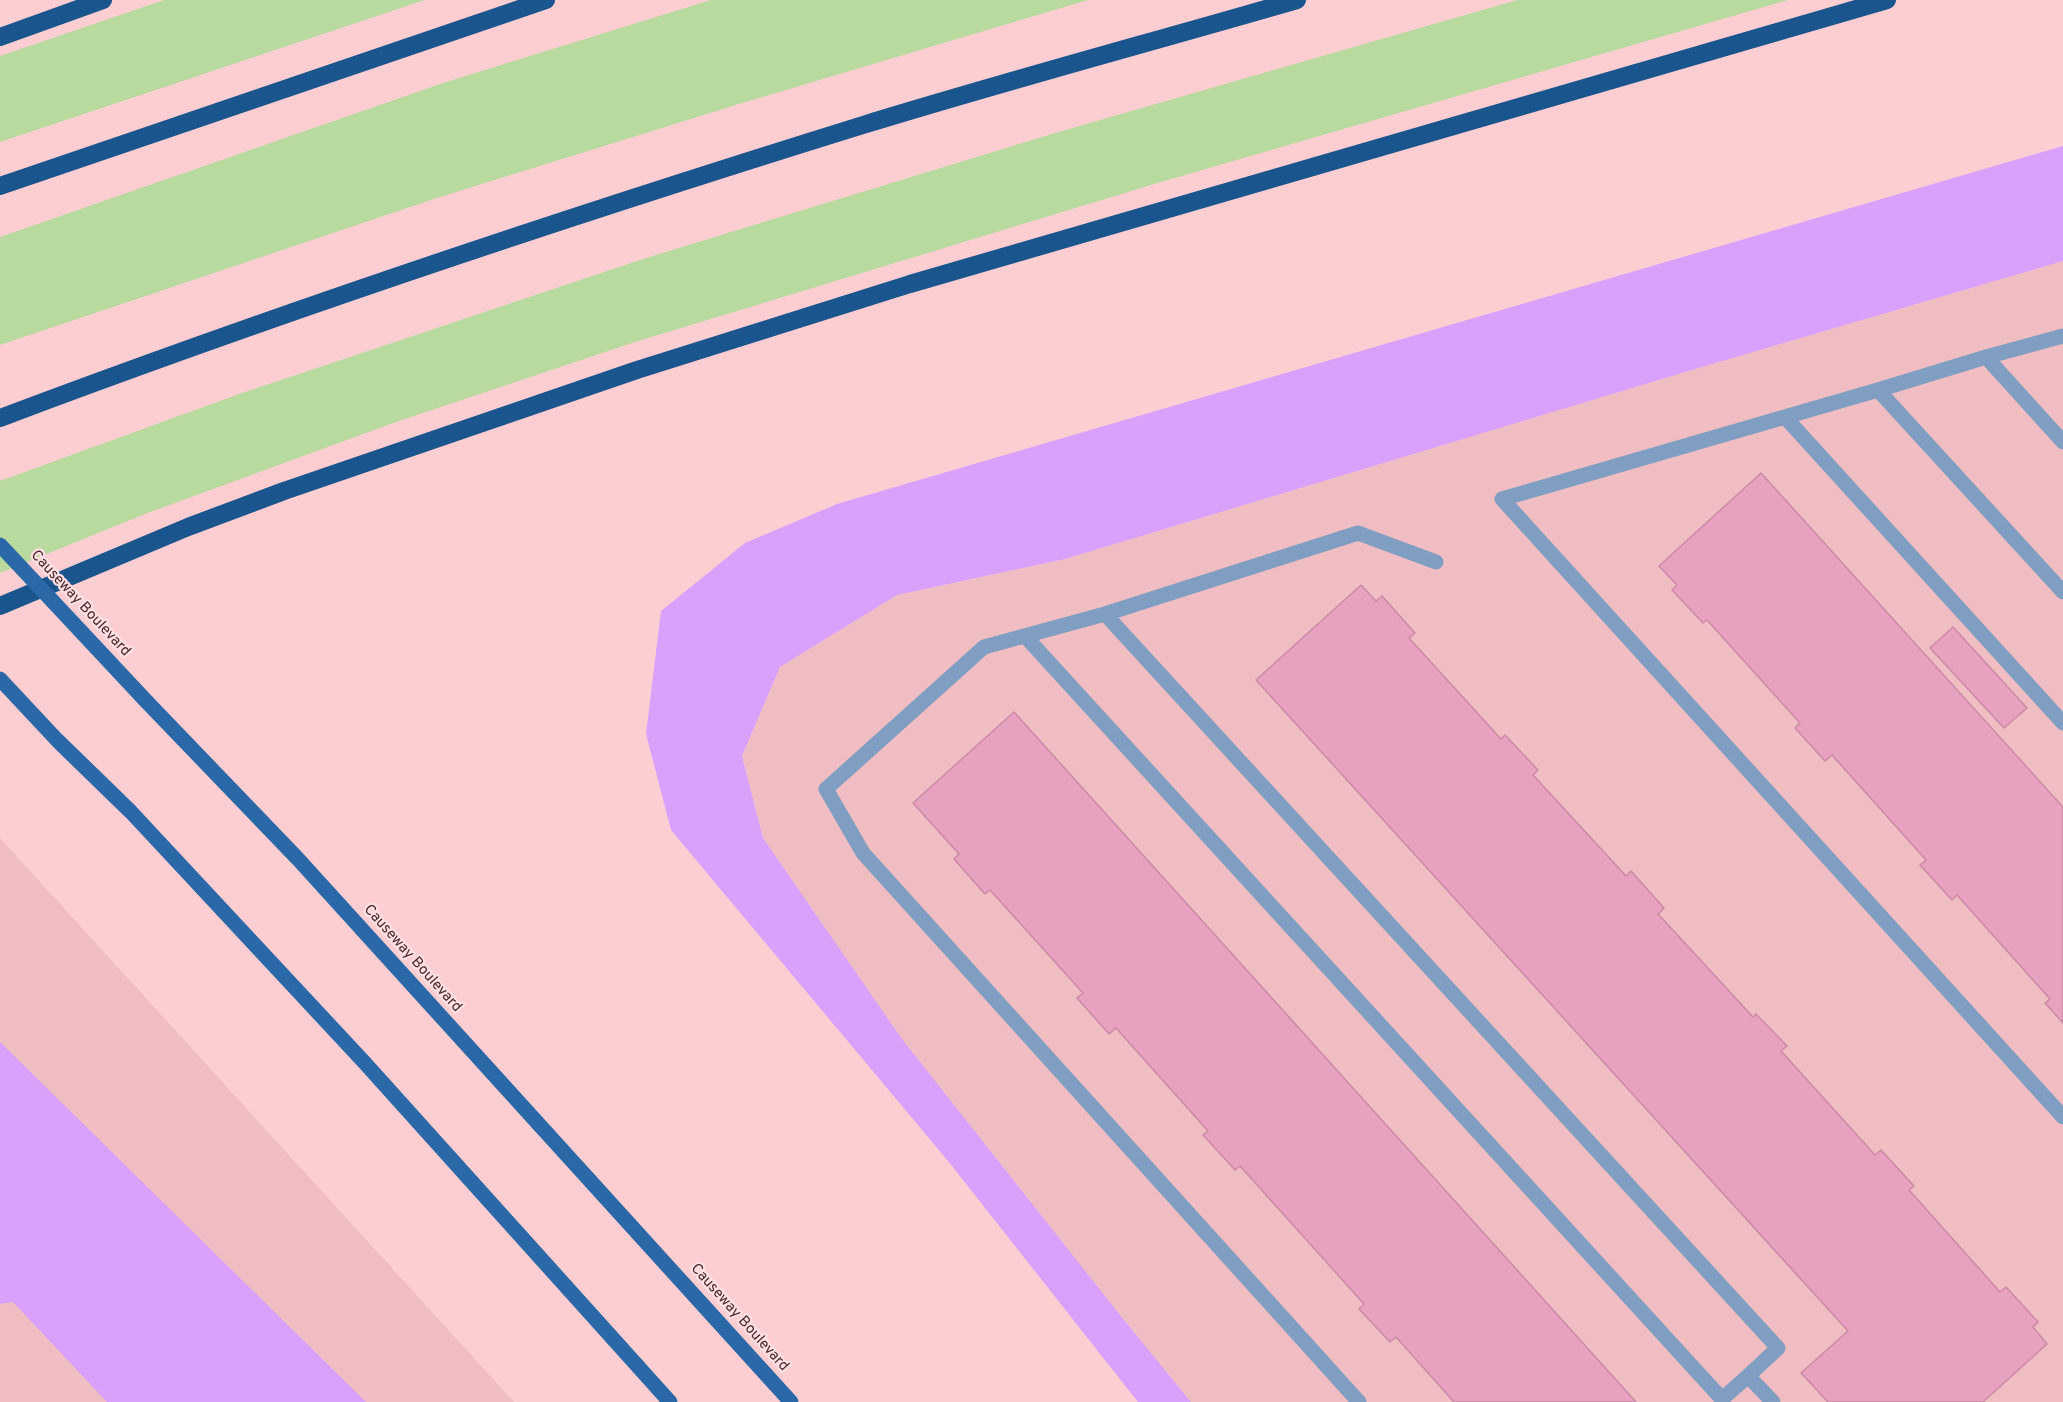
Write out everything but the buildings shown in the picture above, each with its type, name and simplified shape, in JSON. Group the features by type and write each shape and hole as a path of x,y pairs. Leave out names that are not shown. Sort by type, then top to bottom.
{"highway":[{"path":"0,36 103,0"},
{"path":"0,186 546,0"},
{"path":"0,418 103,379 464,253 865,124 1297,0"},
{"path":"0,606 177,531 284,491 637,370 910,284 1887,0"}],"main road":[{"name":"Causeway Boulevard","path":"0,545 298,860 791,1402"},
{"path":"0,679 57,740 131,812 356,1053 670,1402"}],"lane":[{"path":"2063,336 1502,499 2063,1117"},
{"path":"1986,357 2063,442"},
{"path":"1878,390 2063,592"},
{"path":"1785,417 2063,723"},
{"path":"1359,1402 863,853 826,789 984,647 1105,614 1358,533 1436,562"},
{"path":"1025,636 1722,1399 1778,1348 1105,614"},
{"path":"1748,1376 1773,1402"}],"shaded area":[{"path":"2063,146 2063,261 1065,559 897,595 780,667 742,756 763,838 902,1039 1191,1402 1138,1402 948,1161 671,830 646,734 661,611 745,543 837,504"},
{"path":"2063,261 2063,1402 1191,1402 902,1039 763,838 742,756 780,667 897,595 1065,559"},
{"path":"0,838 514,1402 0,1402"},
{"path":"0,1042 366,1402 107,1402 13,1302 0,1304"}],"green space":[{"path":"164,0 425,0 0,142 0,56"},
{"path":"711,0 1088,0 739,104 437,198 0,345 0,237 446,82"},
{"path":"1517,0 1788,0 1161,182 632,343 396,422 145,514 0,573 0,481 242,393 646,258 1055,133"}]}
